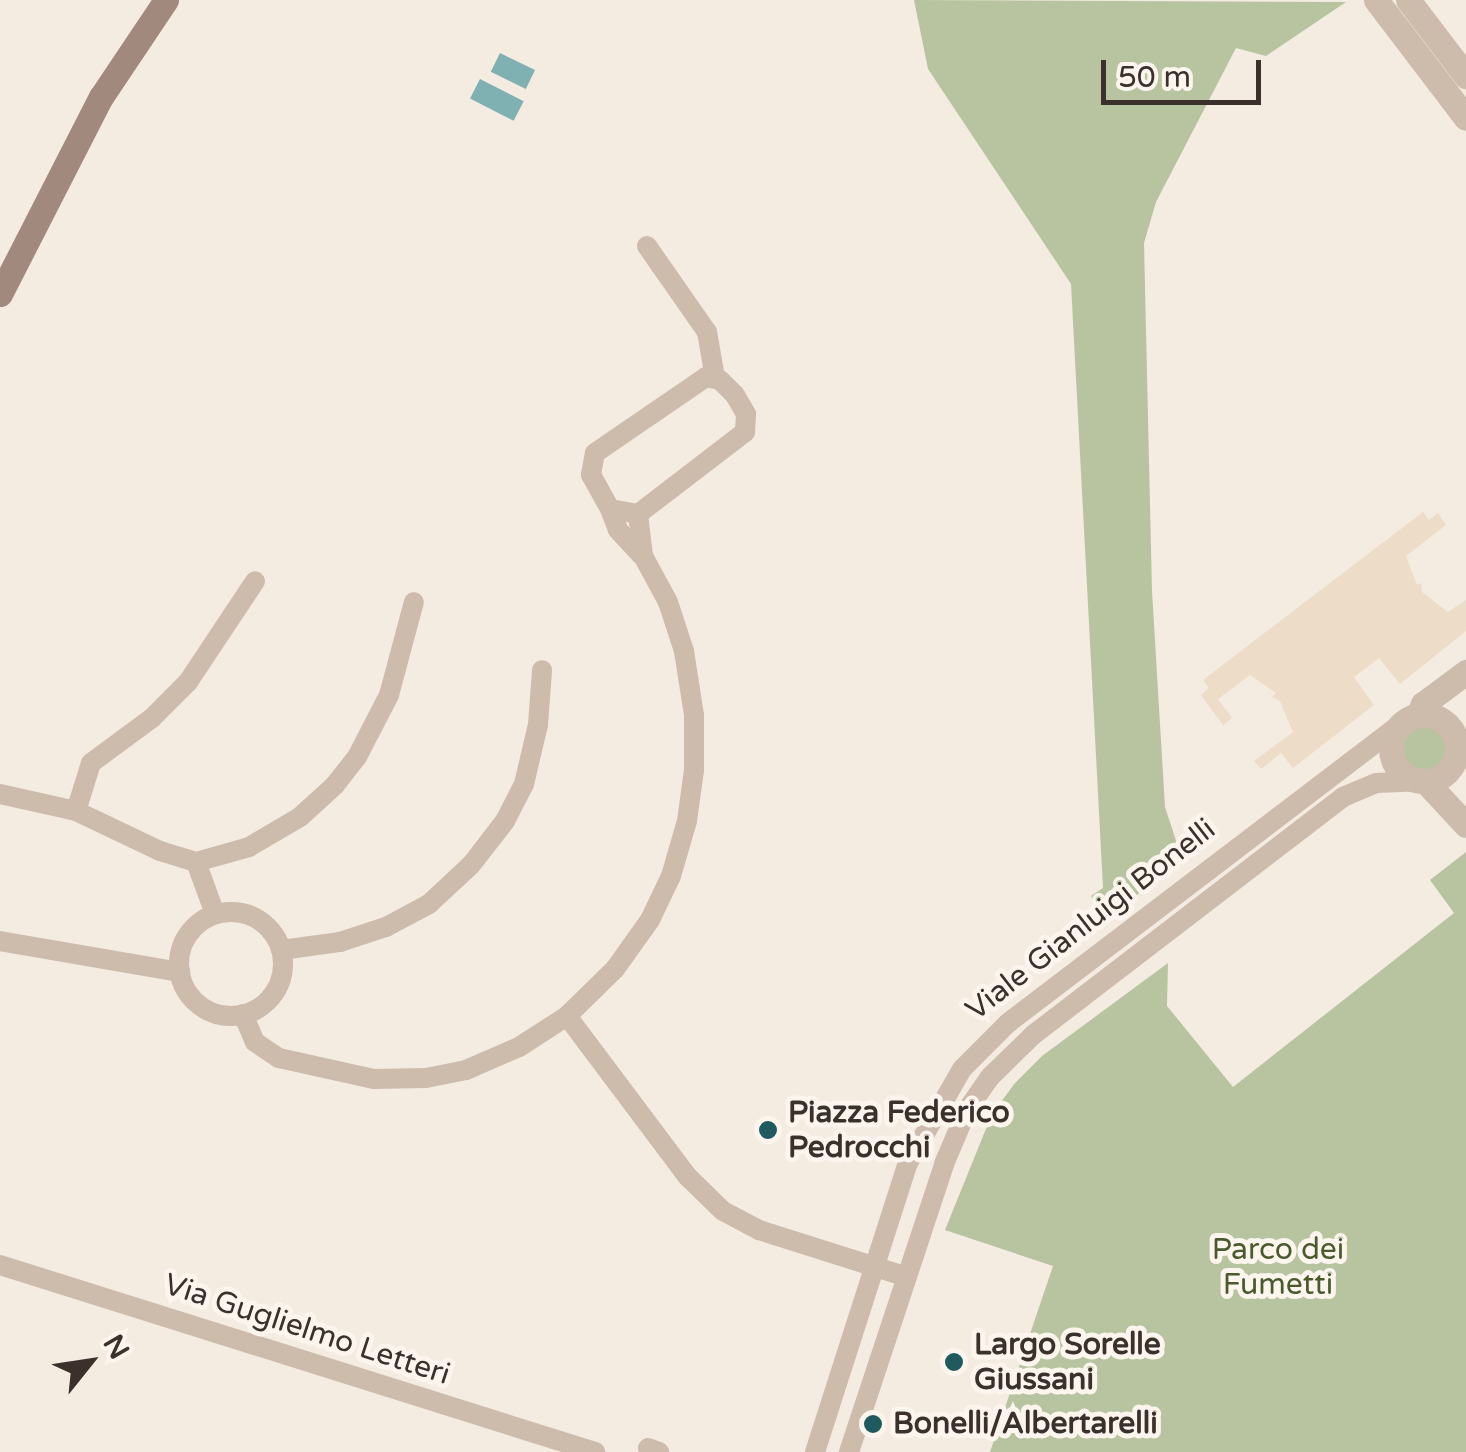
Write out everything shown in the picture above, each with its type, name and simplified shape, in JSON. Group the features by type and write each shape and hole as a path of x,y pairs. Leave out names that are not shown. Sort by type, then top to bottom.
{"main road":[{"path":"0,294 101,97 166,0"}],"street":[{"path":"1376,0 1466,118"},
{"path":"1408,0 1466,76"},
{"path":"610,510 638,514 745,432 743,408 715,378 707,332 647,246"},
{"path":"643,556 625,540 591,476 595,453 692,383 715,378"},
{"path":"244,1014 255,1042 279,1058 345,1074 400,1080 438,1077 519,1047 567,1016 605,981 645,928 670,876 689,812 695,748 689,676 672,612 643,556 638,514"},
{"path":"76,812 90,763 152,718 188,682 255,581"},
{"path":"0,794 76,812 160,851 196,862 225,857 275,833 342,777 382,710 414,602"},
{"path":"281,950 340,942 386,927 428,904 471,865 500,830 524,784 536,736 542,670"},
{"name":"Viale Gianluigi Bonelli","path":"815,1452 919,1138 946,1090 982,1046 1466,672"},
{"path":"1410,719 1444,721 1462,749 1446,773 1425,781 1414,779 1396,765 1392,743 1410,719"},
{"path":"1425,781 1466,825"},
{"name":"Viale Gianluigi Bonelli","path":"849,1452 957,1130 975,1096 1007,1058 1344,797 1376,783 1425,781"},
{"path":"196,862 215,914"},
{"path":"215,914 253,917 266,926 281,950 280,982 272,996 244,1014 222,1015 203,1008 184,986 179,957 190,932 215,914"},
{"path":"0,941 180,972"},
{"path":"567,1016 706,1197 732,1217 759,1230 907,1276"},
{"name":"Via Guglielmo Letteri","path":"0,1265 595,1452"}],"green space":[{"path":"914,0 1346,2 1266,56 1236,48 1156,202 1144,243 1152,591 1165,807 1182,859 1107,919 1091,896 1103,888 1071,284 928,69"},
{"path":"1425,726 1441,732 1447,748 1441,764 1425,770 1409,764 1403,748 1409,732"},
{"name":"Parco dei Fumetti","path":"1466,852 1466,1452 990,1452 1053,1266 945,1230 992,1114 1015,1083 1042,1056 1168,963 1167,1006 1233,1087 1454,913 1430,880"}],"shaded area":[{"path":"1423,512 1429,520 1438,513 1446,525 1406,556 1422,592 1448,612 1466,600 1466,631 1400,684 1379,658 1354,677 1374,705 1293,768 1281,753 1261,769 1254,761 1293,732 1280,701 1272,697 1276,693 1250,675 1218,699 1232,718 1223,725 1201,695 1209,688 1203,680"}],"water":[{"path":"500,53 535,70 526,89 491,72"},
{"path":"480,79 524,101 514,121 470,99"}],"place":[{"name":"Piazza Federico Pedrocchi","path":"768,1130"},
{"name":"Largo Sorelle Giussani","path":"954,1362"},
{"name":"Bonelli/Albertarelli","path":"873,1424"}]}
